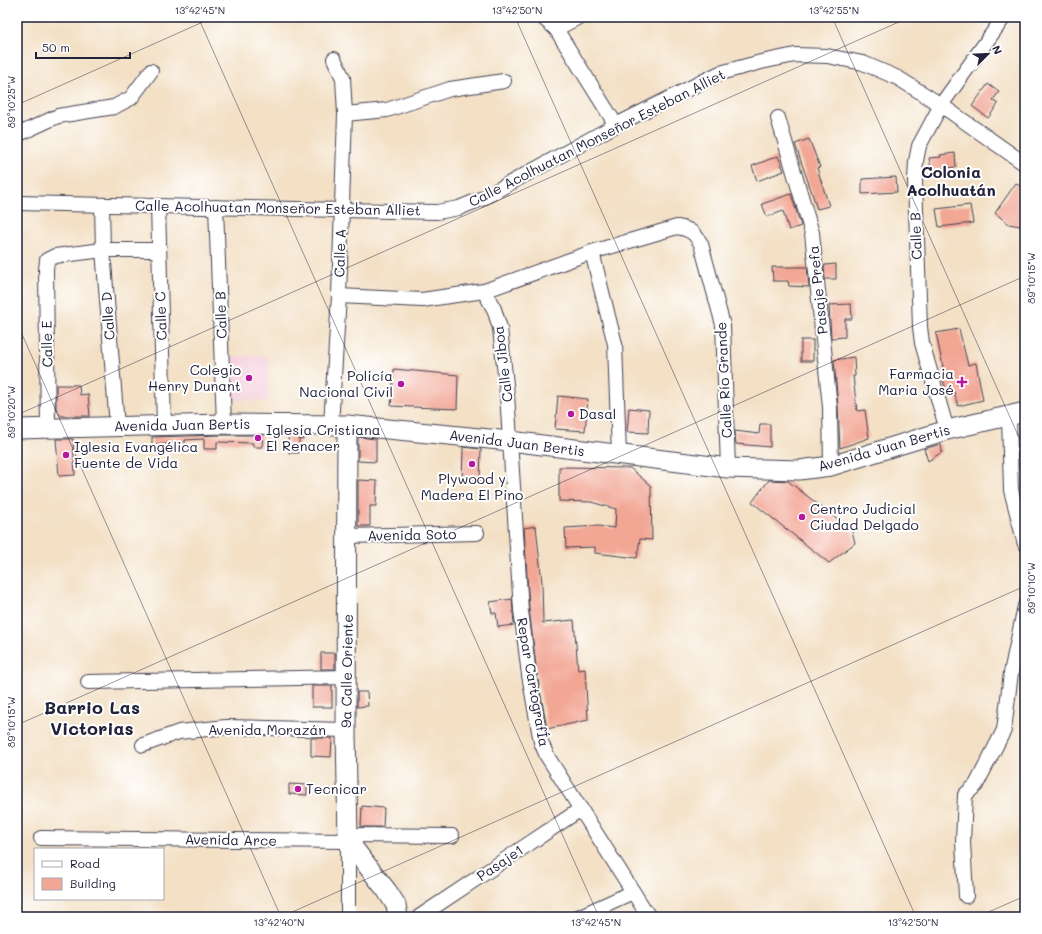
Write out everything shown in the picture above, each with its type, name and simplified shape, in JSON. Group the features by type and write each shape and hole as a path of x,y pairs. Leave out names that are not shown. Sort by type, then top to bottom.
{"main road":[{"name":"Avenida Juan Bertis","path":"17,429 224,424 339,425 510,440 728,468 799,470 831,466 947,430 1017,414"},
{"name":"9a Calle Oriente","path":"339,425 347,536 346,730 348,838"},
{"path":"348,838 396,905 398,917"}],"street":[{"path":"542,17 556,30 616,125"},
{"path":"556,30 579,17"},
{"name":"Calle B","path":"947,430 925,357 920,327 915,180 916,161 919,146 941,105 1004,17"},
{"name":"Calle Acolhuatan Monseñor Esteban Alliet","path":"17,203 437,212 459,208 481,199 616,125 720,73 795,55 827,56 863,62 898,78 941,105 1025,164"},
{"name":"Calle A","path":"334,60 343,78 345,114 339,296 339,425"},
{"path":"17,135 58,116 114,107 131,98 151,71"},
{"path":"345,114 387,110 450,89 504,81"},
{"name":"Pasaje Prefa","path":"778,118 812,233 830,406 831,466"},
{"name":"Calle D","path":"102,205 103,250 117,426"},
{"name":"Calle C","path":"158,206 164,425"},
{"name":"Calle B","path":"216,207 224,424"},
{"name":"Calle Río Grande","path":"592,252 678,227 687,228 702,244 723,325 728,468"},
{"path":"103,250 159,250"},
{"name":"Calle E","path":"48,429 47,260 55,256 103,250"},
{"path":"339,296 422,300 484,291 592,252 615,344 619,455"},
{"name":"Calle Jiboa","path":"484,291 494,309 500,328 510,440"},
{"path":"1017,414 1011,490 1025,544"},
{"name":"Repar CartografÍa","path":"510,440 521,610 529,675 541,742 547,756 649,917"},
{"name":"Avenida Soto","path":"347,536 477,533"},
{"path":"966,896 963,842 965,795 976,785 1004,730 1011,673 1025,606"},
{"path":"88,682 346,677"},
{"name":"Avenida Morazán","path":"143,745 178,732 226,727 346,730"},
{"name":"Pasaje1","path":"419,917 581,809"},
{"name":"Avenida Arce","path":"41,838 348,838 452,836"},
{"name":"9a Calle Oriente","path":"348,838 348,917"},
{"path":"578,917 633,892"}],"shaded area":[{"name":"Colegio Henry Dunant","path":"230,356 269,356 268,401 230,400"}],"building":[{"path":"988,84 999,92 993,100 998,104 988,118 972,106"},
{"path":"809,139 820,167 817,168 829,206 817,209 795,144"},
{"path":"955,153 956,167 931,170 929,158 941,157 940,155"},
{"path":"778,156 784,171 757,181 752,166"},
{"path":"896,177 897,192 862,194 862,179"},
{"path":"1016,183 1025,190 1025,220 1020,226 1009,224 995,213"},
{"path":"791,194 801,226 789,230 783,211 767,217 762,204"},
{"path":"970,205 973,223 939,227 936,209"},
{"path":"836,264 836,279 825,279 825,265"},
{"path":"772,267 807,267 809,287 789,286 788,281 773,281"},
{"path":"851,304 852,319 845,319 845,337 831,338 829,305"},
{"path":"959,329 968,365 976,363 983,400 958,406 954,392 947,393 941,373 944,372 936,333"},
{"path":"801,340 813,340 813,361 801,361"},
{"path":"854,357 855,376 853,376 857,411 865,410 869,438 840,448 834,360"},
{"path":"394,369 458,375 457,409 391,406"},
{"path":"56,385 79,385 80,395 88,394 90,416 61,416 56,409"},
{"name":"Dasal","path":"558,396 588,399 585,431 555,429"},
{"path":"629,408 649,410 648,433 627,432"},
{"path":"760,424 770,424 770,447 736,444 735,431 759,434"},
{"path":"263,435 262,447 253,447 253,443 217,442 217,449 204,449 204,439 185,440 185,450 169,451 168,444 152,445 152,437"},
{"path":"288,436 303,436 303,440 299,439 299,453 289,453"},
{"path":"359,437 376,439 376,462 358,461"},
{"name":"Iglesia Evangélica Fuente de Vida","path":"56,439 73,439 75,475 59,476"},
{"path":"941,444 942,452 928,461 924,449"},
{"name":"Plywood y Madera El Pino","path":"463,447 481,449 480,481 462,481"},
{"path":"559,467 630,468 651,486 652,540 640,539 637,558 595,553 595,547 566,548 565,528 598,526 615,528 616,509 591,502 559,501"},
{"path":"358,480 377,481 376,506 370,506 370,526 358,526"},
{"name":"Centro Judicial Ciudad Delgado","path":"769,480 788,481 852,531 855,543 829,563 752,502"},
{"path":"536,526 542,583 543,623 574,620 578,670 585,669 588,720 547,729 537,674 529,609 524,528"},
{"path":"512,599 514,625 498,627 496,613 492,613 490,602"},
{"path":"321,653 335,653 335,669 321,669"},
{"path":"312,686 332,686 332,707 312,707"},
{"path":"357,692 367,692 368,706 357,707"},
{"path":"311,738 332,738 331,757 311,756"},
{"name":"Tecnicar","path":"289,784 307,785 307,795 289,794"},
{"path":"362,806 384,808 383,827 361,827"}],"place":[{"name":"Colegio Henry Dunant","path":"249,378"},
{"name":"Farmacia Maria José","path":"962,382"},
{"name":"Policía Nacional Civil","path":"401,384"},
{"name":"Dasal","path":"571,414"},
{"name":"Iglesia Cristiana El Renacer","path":"258,438"},
{"name":"Iglesia Evangélica Fuente de Vida","path":"66,455"},
{"name":"Plywood y Madera El Pino","path":"472,464"},
{"name":"Centro Judicial Ciudad Delgado","path":"802,517"},
{"name":"Tecnicar","path":"298,789"}],"district":[{"name":"Colonia Acolhuatán","path":"951,181"},
{"name":"Barrio Las Victorias","path":"92,718"}]}
